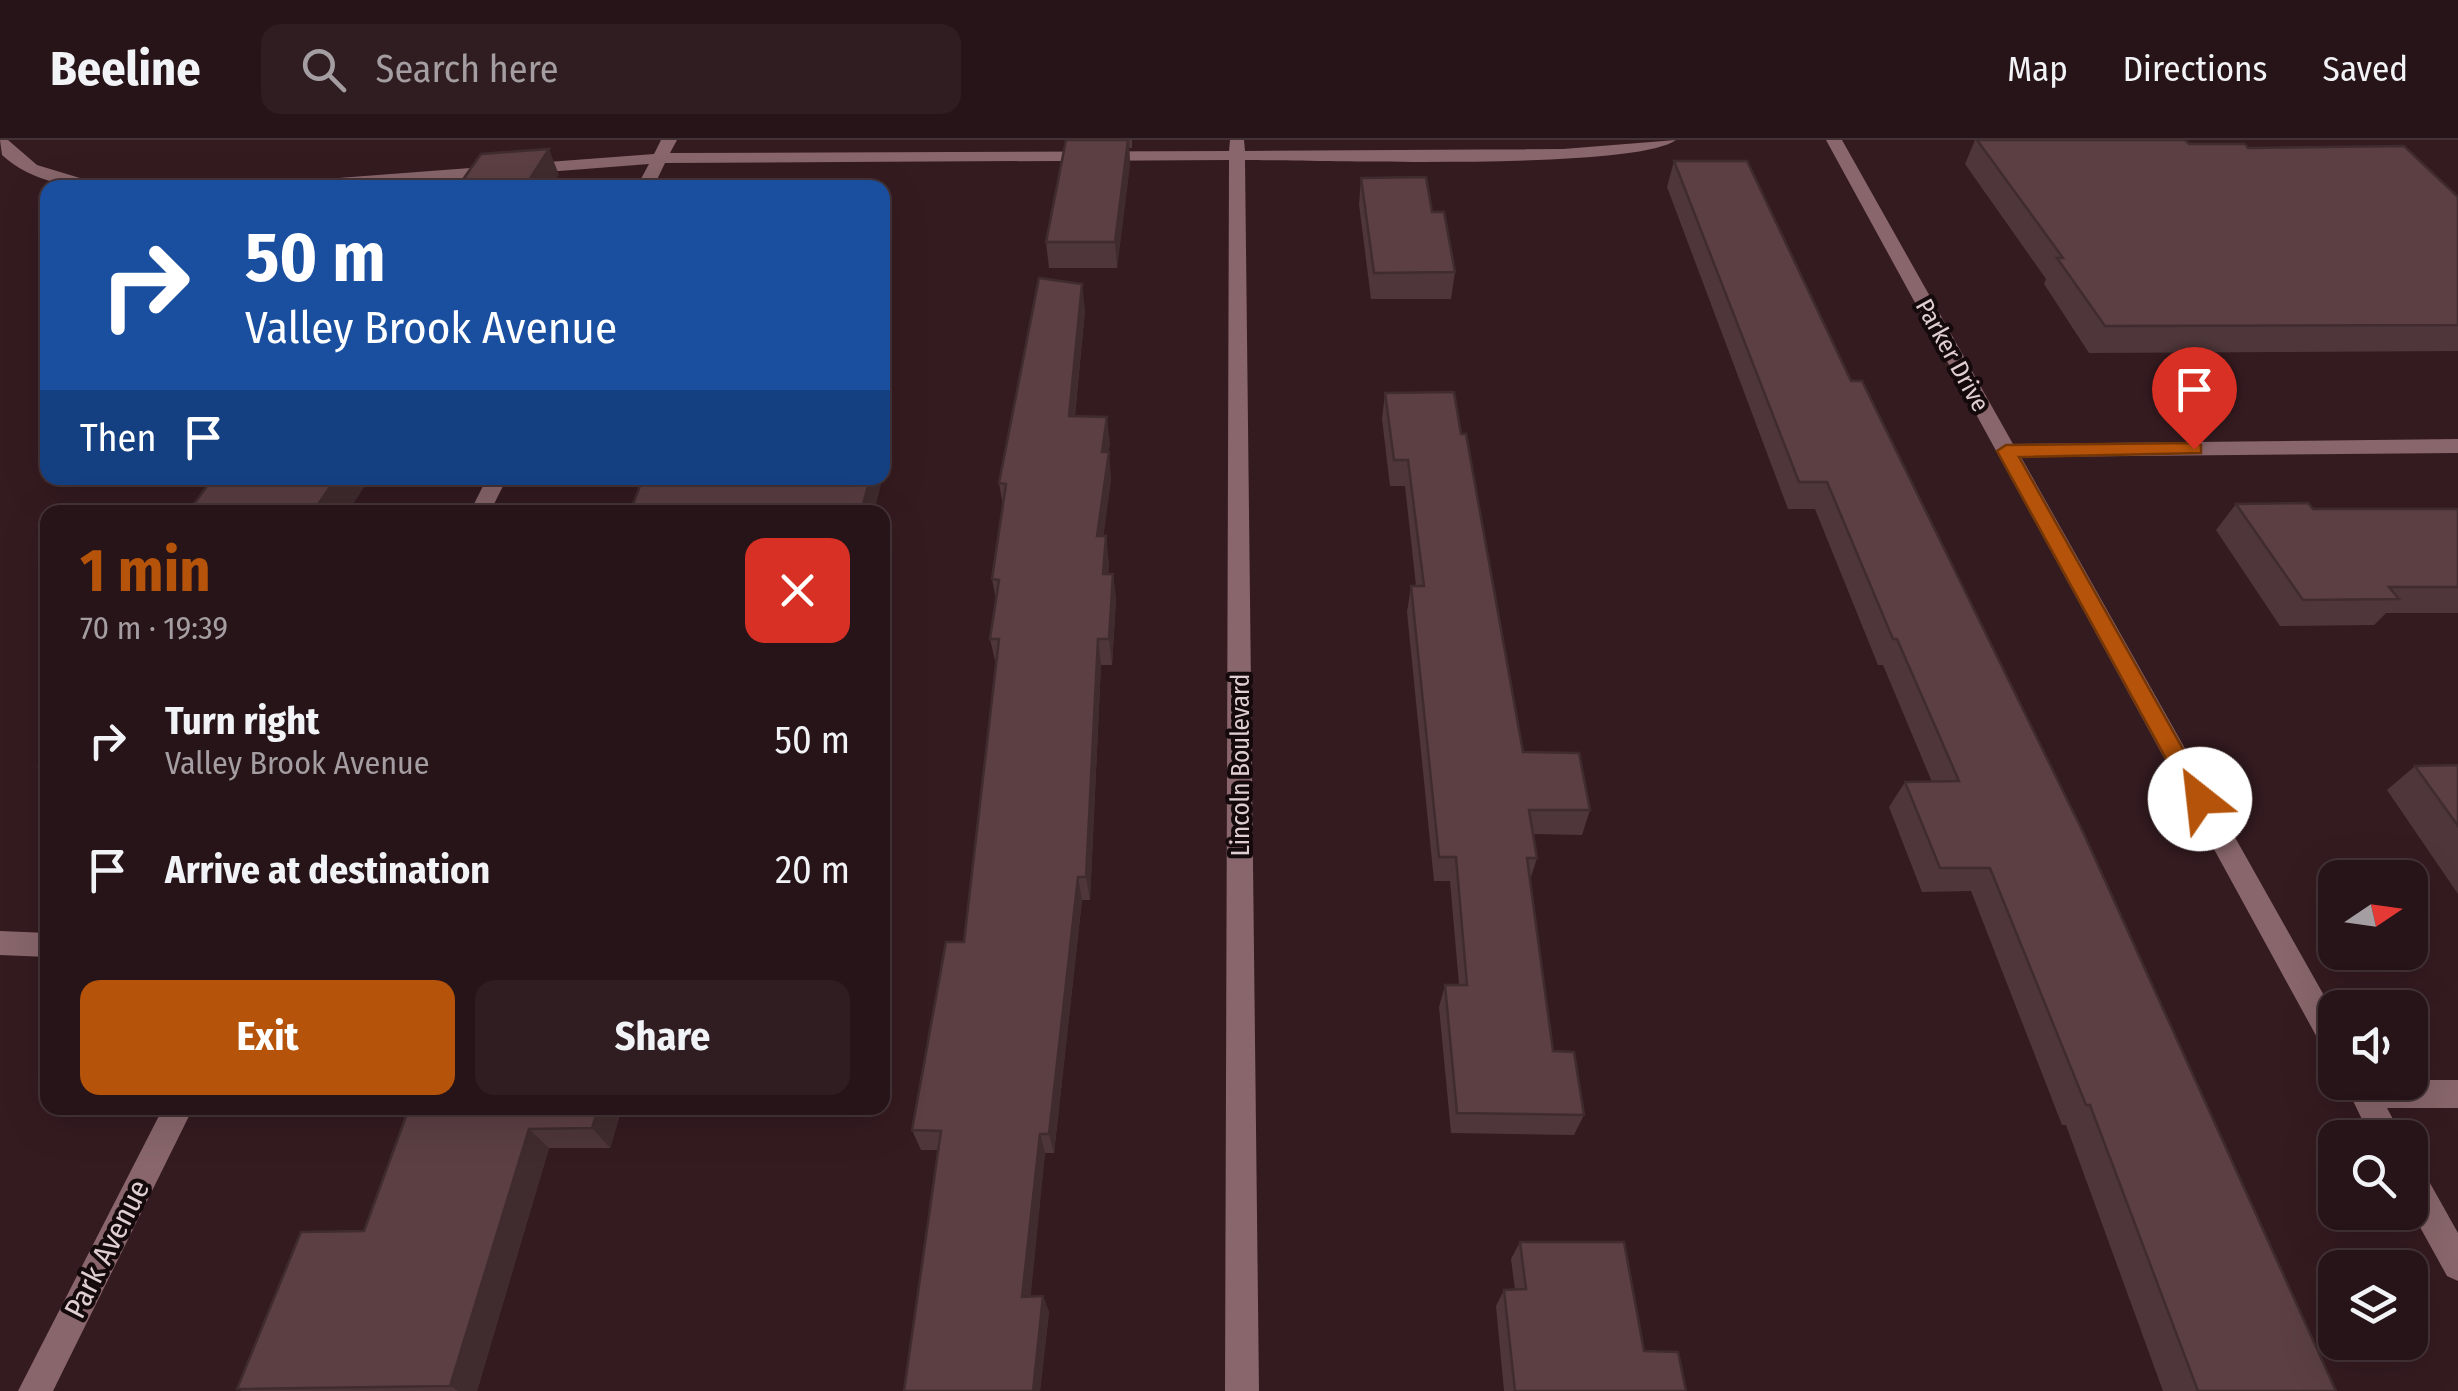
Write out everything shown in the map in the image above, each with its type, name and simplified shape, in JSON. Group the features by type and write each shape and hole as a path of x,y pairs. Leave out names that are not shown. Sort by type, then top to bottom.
{"street":[{"path":"0,140 9,156 29,168 75,180"},
{"path":"648,180 669,140"},
{"path":"375,180 659,158 1237,147 1563,154 1618,150 1668,140"},
{"name":"Parker Drive","path":"1834,140 2318,1012"},
{"name":"Lincoln Boulevard","path":"1237,147 1242,1391"},
{"path":"2006,451 2458,446"},
{"path":"0,943 40,944"},
{"path":"2428,1092 2458,1094"},
{"name":"Park Avenue","path":"35,1391 174,1115"},
{"path":"2428,1210 2458,1264"}],"building":[{"path":"1066,140 1128,140 1115,242 1046,242"},
{"path":"1977,140 2185,140 2189,144 2245,144 2248,148 2404,146 2458,197 2458,325 2105,326 2057,258 2063,258"},
{"path":"549,149 529,180 463,180 481,154"},
{"path":"1674,161 1747,161 1851,381 1862,381 2083,832 2318,1351 2318,1360 2322,1360 2336,1391 2198,1391 2090,1105 2086,1105 1990,868 1940,868 1905,782 1959,781 1897,639 1893,639 1827,482 1799,482"},
{"path":"1426,177 1432,212 1444,212 1455,272 1374,273 1361,178"},
{"path":"1039,278 1082,284 1069,416 1107,417 1102,452 1109,452 1097,536 1106,536 1103,574 1113,574 1109,639 1098,639 1086,877 1078,877 1049,1134 1040,1134 1022,1297 1043,1296 1033,1391 904,1391 941,1131 912,1130 946,942 964,942 999,639 990,639 999,580 992,579 1006,484 999,483"},
{"path":"1454,392 1461,434 1466,434 1523,752 1579,753 1590,810 1529,810 1537,858 1527,858 1553,1051 1574,1052 1584,1115 1457,1113 1445,985 1467,985 1456,857 1439,857 1411,586 1424,586 1408,460 1394,460 1385,393"},
{"path":"208,485 331,485 318,505 193,505"},
{"path":"640,485 868,485 863,505 633,505"},
{"path":"2308,503 2313,509 2458,509 2458,587 2389,587 2399,599 2303,600 2236,504"},
{"path":"2458,765 2458,826 2415,766"},
{"path":"406,1115 596,1115 592,1128 529,1129 450,1386 237,1389 301,1232 364,1231"},
{"path":"1520,1242 1624,1242 1644,1351 1678,1352 1686,1391 1515,1391 1504,1290 1526,1289"}],"route":[{"path":"2194,449 2006,451 2200,799"}]}
